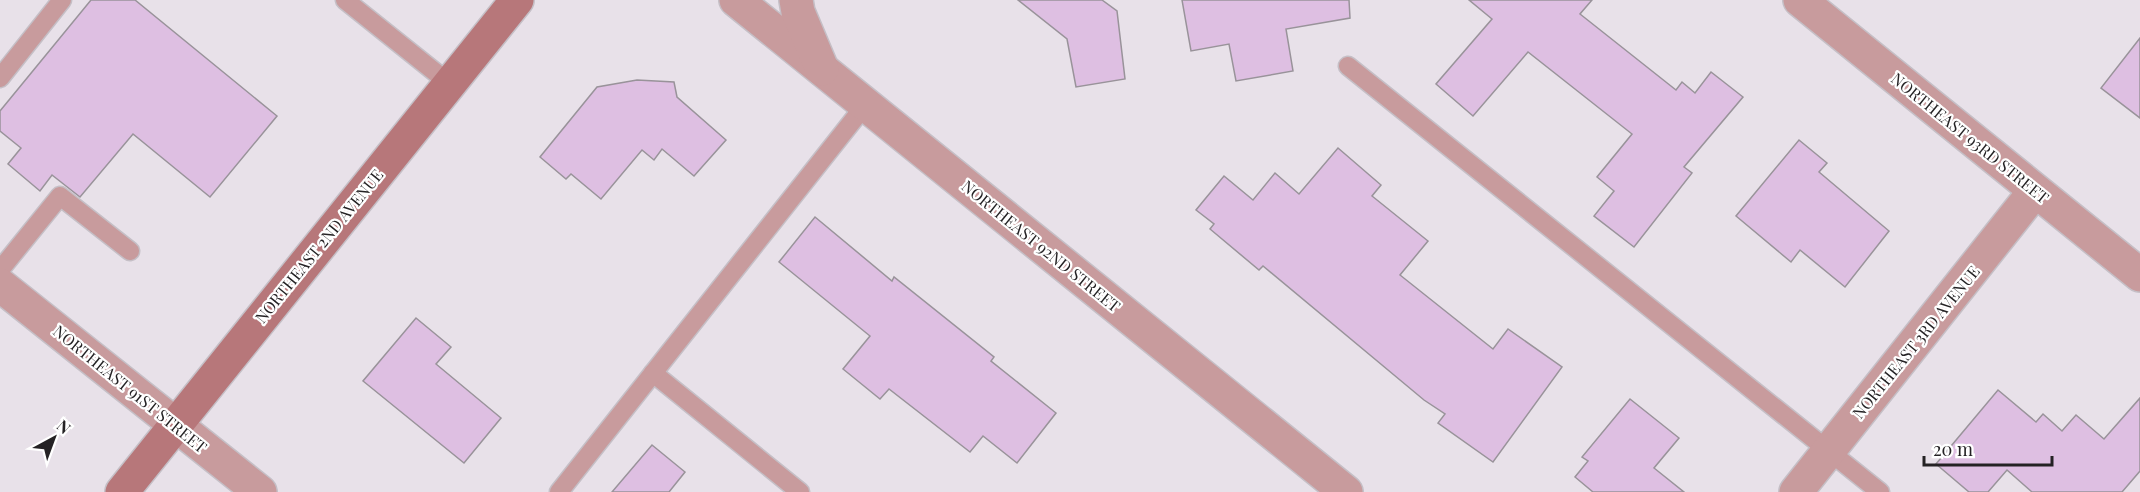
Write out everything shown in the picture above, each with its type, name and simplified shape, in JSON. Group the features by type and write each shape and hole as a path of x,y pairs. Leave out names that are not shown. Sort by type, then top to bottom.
{"main road":[{"name":"NORTHEAST 2ND AVENUE","path":"122,492 517,0"}],"street":[{"name":"NORTHEAST 92ND STREET","path":"736,0 1347,492"},
{"path":"795,0 822,69"},
{"name":"NORTHEAST 93RD STREET","path":"1800,0 2140,275"},
{"name":"NORTHEAST 3RD AVENUE","path":"1796,492 2035,191"},
{"name":"NORTHEAST 91ST STREET","path":"0,285 260,492"}],"lane":[{"path":"0,78 62,0"},
{"path":"345,0 450,84"},
{"path":"1348,66 1880,492"},
{"path":"559,492 866,104"},
{"path":"0,270 60,196 130,250"},
{"path":"653,373 800,492"}],"building":[{"path":"91,0 135,0 277,116 210,197 133,134 80,197 52,175 40,191 8,164 21,148 0,131 0,111"},
{"path":"1018,0 1102,0 1117,11 1125,79 1076,87 1067,39"},
{"path":"1182,0 1349,0 1350,18 1286,29 1293,71 1236,81 1229,44 1191,51"},
{"path":"1469,0 1592,0 1580,14 1676,90 1682,82 1695,93 1711,72 1743,97 1684,167 1692,173 1634,247 1594,216 1614,191 1597,177 1632,134 1528,52 1473,116 1436,84 1492,19"},
{"path":"2140,38 2140,118 2101,88"},
{"path":"637,80 674,82 677,97 726,140 694,176 662,149 654,160 642,150 601,199 571,174 566,179 540,157 597,87"},
{"path":"1799,140 1827,163 1819,172 1889,231 1845,287 1800,250 1791,262 1736,216"},
{"path":"1338,148 1381,185 1372,196 1428,241 1400,275 1493,349 1508,329 1562,367 1493,462 1438,423 1445,414 1424,400 1263,266 1259,270 1210,229 1214,224 1196,210 1224,176 1253,200 1275,173 1299,194"},
{"path":"815,217 892,281 894,277 994,357 991,361 1056,413 1017,463 983,436 970,452 889,389 880,399 843,369 870,336 779,262"},
{"path":"416,318 451,347 436,364 501,418 464,463 363,381"},
{"path":"1998,390 2036,422 2043,414 2062,431 2076,415 2104,439 2140,398 2140,471 2122,492 2032,492 2007,470 1988,492 1969,492 1936,464"},
{"path":"1630,399 1679,438 1654,468 1684,492 1593,492 1575,477 1588,461 1582,457"},
{"path":"652,445 685,472 669,492 612,492"}]}
